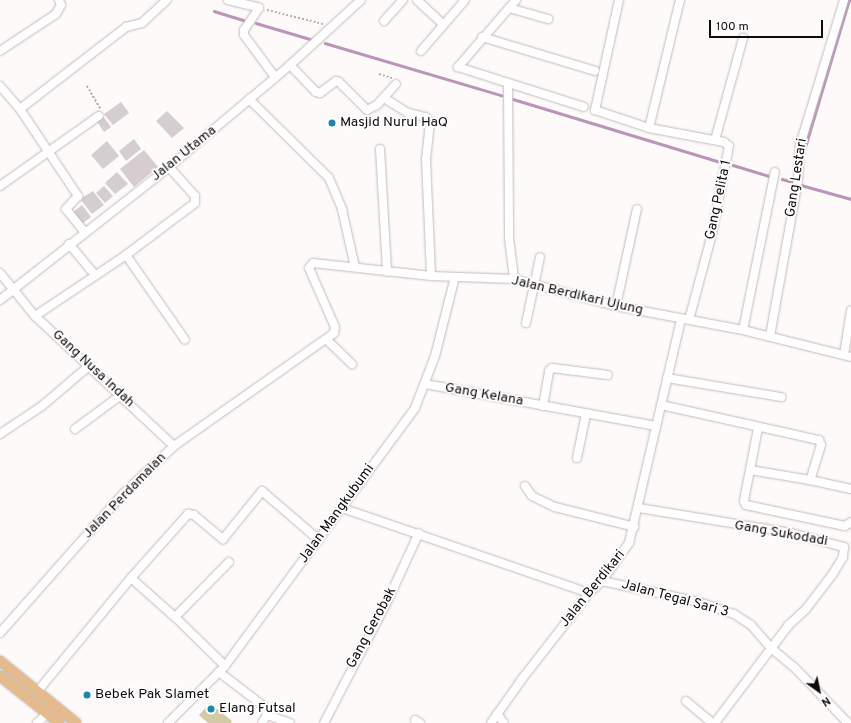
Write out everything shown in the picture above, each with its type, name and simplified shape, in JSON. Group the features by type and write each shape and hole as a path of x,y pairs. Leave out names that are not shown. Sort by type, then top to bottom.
{"main road":[{"path":"0,661 76,723"},
{"path":"0,676 59,723"}],"street":[{"path":"0,51 56,14 61,5 59,0"},
{"path":"20,109 126,27 142,23 167,0"},
{"path":"228,0 259,8 244,30 244,35 275,77"},
{"name":"Jalan Utama","path":"0,300 84,231 170,167 290,65 361,0"},
{"path":"384,21 403,0"},
{"path":"417,0 443,24"},
{"path":"421,50 465,0"},
{"path":"516,0 458,66 508,84 584,107"},
{"name":"Gang Pelita 1","path":"619,0 595,110 649,128 727,143 730,151 712,234 685,320"},
{"path":"649,128 680,0"},
{"name":"Gang Lestari","path":"770,336 798,180 800,145 844,0"},
{"path":"509,8 548,19"},
{"path":"482,37 595,71"},
{"path":"715,140 742,38"},
{"path":"290,65 318,94 339,82 364,110 372,109 396,84"},
{"path":"508,84 509,238 514,279"},
{"path":"0,86 20,109 78,196 66,209 84,231"},
{"path":"384,98 408,112 426,117 430,122 426,160 431,276"},
{"path":"249,99 329,178 342,209 355,267"},
{"path":"0,186 49,153 99,116"},
{"path":"380,149 387,272"},
{"path":"35,316 94,274 126,255 195,203 195,196 170,167"},
{"path":"743,330 775,172"},
{"path":"616,306 636,209"},
{"path":"69,244 94,274"},
{"path":"126,255 185,340"},
{"path":"526,323 540,257"},
{"name":"Jalan Berdikari Ujung","path":"327,340 334,333 335,327 309,266 313,263 431,276 514,279 616,306 743,330 847,356"},
{"name":"Gang Nusa Indah","path":"0,273 12,290 35,316 90,365 174,446"},
{"name":"Jalan Mangkubumi","path":"168,723 222,669 319,540 415,408 435,356 455,277"},
{"path":"847,356 851,311"},
{"name":"Jalan Berdikari","path":"492,723 497,714 589,593 602,581 629,543 635,527 667,378 685,320"},
{"path":"327,340 352,364"},
{"name":"Jalan Perdamaian","path":"0,633 124,493 174,446 327,340"},
{"path":"0,434 42,406 90,365"},
{"name":"Gang Kelana","path":"544,406 549,372 552,368 608,375"},
{"path":"667,378 781,397"},
{"name":"Gang Kelana","path":"424,384 656,426"},
{"path":"75,429 120,395"},
{"path":"661,405 821,441 810,480"},
{"path":"577,458 586,414"},
{"path":"758,428 744,501 748,506 844,526 851,522"},
{"path":"750,470 810,480 851,489"},
{"path":"525,486 532,496 556,507 635,527"},
{"path":"37,692 131,578 188,514 194,515 222,539 260,491 319,540"},
{"path":"342,508 419,533 589,593"},
{"name":"Gang Sukodadi","path":"639,508 791,533 844,547 843,557 832,575 771,648"},
{"name":"Gang Gerobak","path":"324,723 386,604 419,533"},
{"path":"176,617 229,562"},
{"path":"131,578 176,617 222,669 262,703 267,715 290,723"},
{"name":"Jalan Tegal Sari 3","path":"602,581 699,602 734,614 751,625 771,648 795,668 848,723"},
{"path":"715,723 771,648"},
{"path":"686,702 712,723"},
{"path":"37,723 47,714"},
{"path":"497,714 504,723"},
{"path":"262,723 267,715"}],"path":[{"path":"259,8 334,26"},
{"path":"379,74 393,78 396,84"},
{"path":"87,86 101,104 102,111 99,116"}],"shaded area":[{"name":"Elang Futsal","path":"210,703 232,721 231,723 208,723 199,715"}],"building":[{"path":"121,102 129,113 113,125 104,114"},
{"path":"167,111 184,128 172,138 156,121"},
{"path":"102,115 111,127 104,132 96,120"},
{"path":"134,139 141,149 126,161 119,151"},
{"path":"107,141 119,156 103,169 91,155"},
{"path":"144,150 158,167 134,187 120,169"},
{"path":"117,172 128,184 115,194 105,183"},
{"path":"104,186 113,196 105,203 96,193"},
{"path":"93,191 104,205 92,214 80,199"},
{"path":"82,205 91,217 82,224 73,212"}],"waterway":[{"path":"803,154 849,0"},
{"path":"214,11 244,20"},
{"path":"256,23 310,39"},
{"path":"325,43 501,95"},
{"path":"513,99 721,162"},
{"path":"733,165 769,176"},
{"path":"782,179 793,182"},
{"path":"801,185 851,199"}],"place":[{"name":"Masjid Nurul HaQ","path":"332,123"},
{"name":"Bebek Pak Slamet","path":"87,695"},
{"name":"Elang Futsal","path":"211,709"}]}
